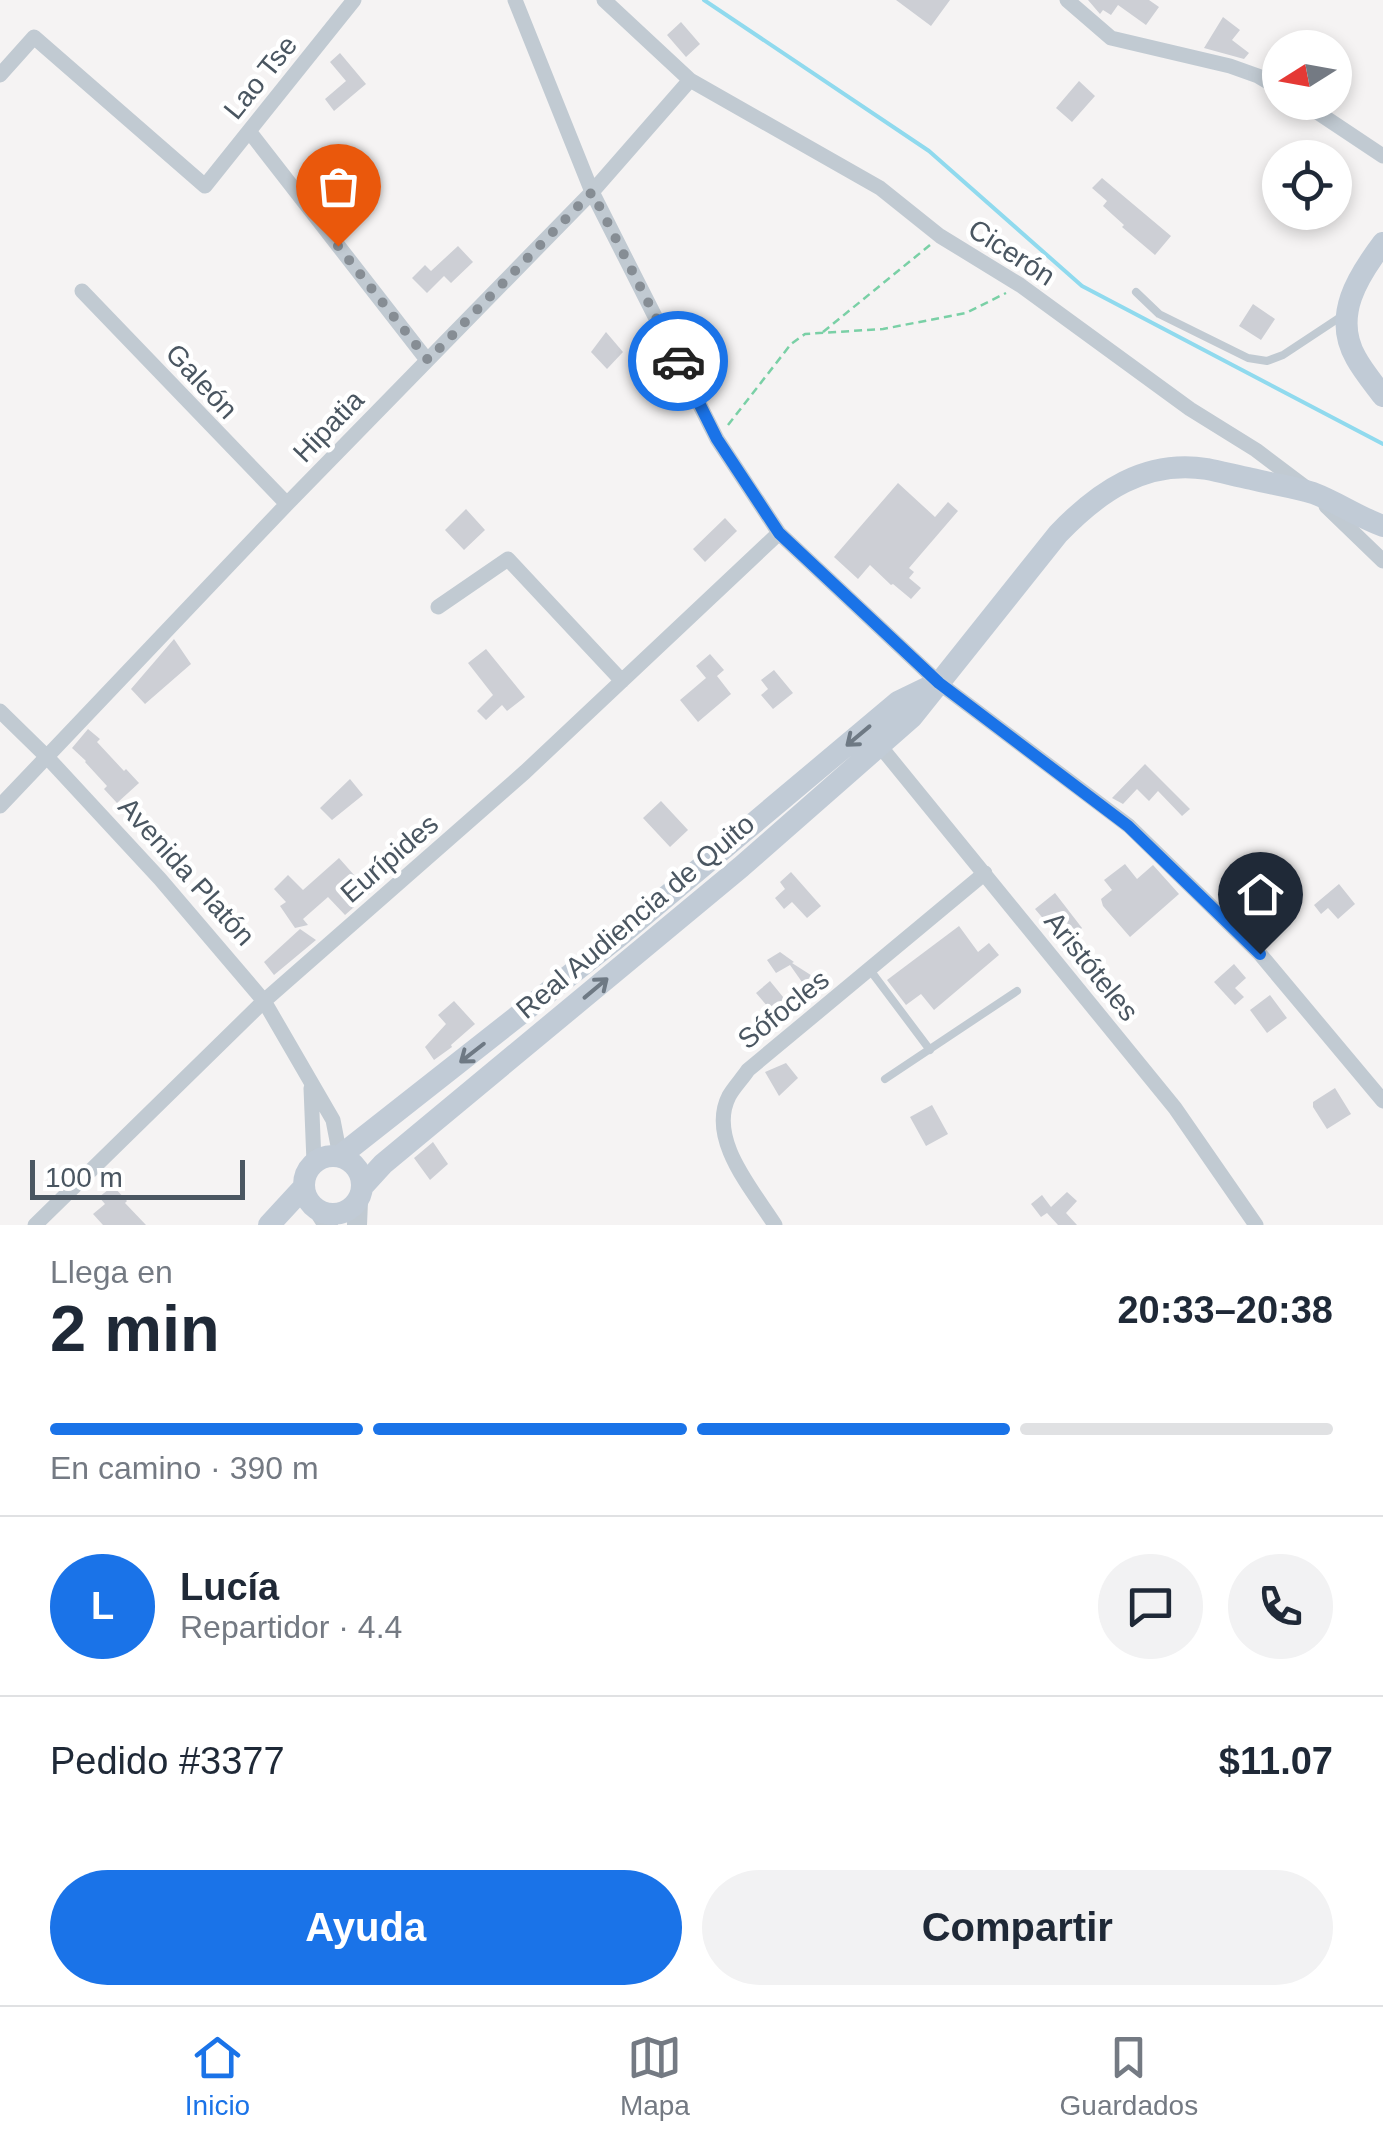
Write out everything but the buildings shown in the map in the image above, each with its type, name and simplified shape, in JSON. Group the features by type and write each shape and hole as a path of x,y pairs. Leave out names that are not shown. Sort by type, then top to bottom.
{"main road":[{"path":"1383,243 1360,275 1346,313 1356,357 1383,396"},
{"name":"Real Audiencia de Quito","path":"360,1194 383,1164 741,867 912,717 1058,534 1115,484 1152,471 1204,468 1314,494 1383,526"},
{"name":"Real Audiencia de Quito","path":"340,1156 617,938 898,702 939,683"},
{"path":"326,1156 340,1156 360,1173 360,1194 347,1211 317,1220 304,1187 304,1176 314,1162 326,1156"},
{"path":"269,1225 304,1187"}],"street":[{"name":"Lao Tse","path":"0,76 34,37 205,186 354,0"},
{"path":"515,0 592,192 717,439 779,533 939,683 1128,826 1260,954 1383,1101"},
{"name":"Cicerón","path":"604,0 690,80 880,188 940,236 1020,285 1190,409 1256,450 1314,494 1383,561"},
{"path":"1067,0 1110,38 1230,66 1262,78"},
{"name":"Hipatia","path":"0,806 287,504 592,192 690,80"},
{"path":"1329,120 1383,156"},
{"path":"248,131 428,360"},
{"name":"Galeón","path":"82,291 287,504"},
{"name":"Eurípides","path":"36,1225 264,1001 525,772 779,533"},
{"path":"438,607 508,559 622,681"},
{"name":"Avenida Platón","path":"0,711 160,879 264,1001 333,1120 340,1156"},
{"name":"Aristóteles","path":"880,746 1175,1108 1256,1225"},
{"name":"Sófocles","path":"775,1225 727,1147 722,1118 728,1097 748,1070 985,873"},
{"name":"Avenida Platón","path":"310,1084 314,1162"},
{"path":"356,1225 360,1194"}],"lane":[{"path":"1136,292 1159,314 1248,358 1267,361 1283,355 1346,313"},
{"path":"870,970 930,1050"},
{"path":"886,1079 1017,991"}],"path":[{"path":"822,332 940,236"},
{"path":"717,439 791,344 805,334 883,329 966,314 1020,285"}],"waterway":[{"path":"704,0 929,151 1082,286 1383,444"}],"way so far":[{"path":"338,246 428,360 592,192 678,361"}],"route":[{"path":"678,361 717,439 779,533 939,683 1128,826 1260,954"}]}
